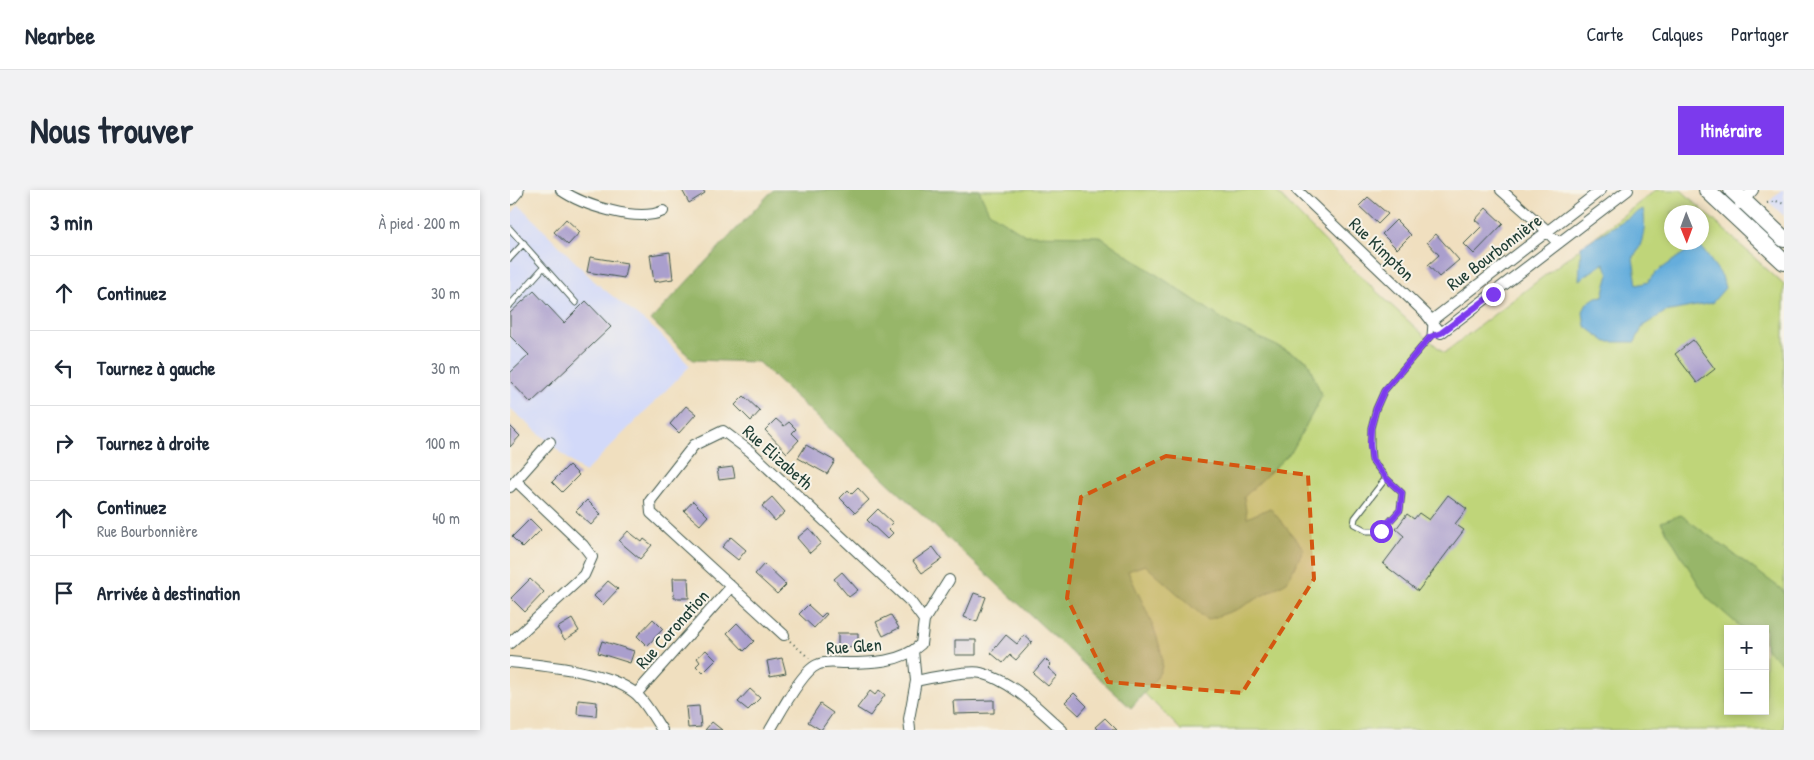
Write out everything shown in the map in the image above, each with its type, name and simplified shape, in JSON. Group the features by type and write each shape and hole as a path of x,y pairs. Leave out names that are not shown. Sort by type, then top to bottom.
{"main road":[{"path":"510,197 516,190"},
{"path":"1706,190 1784,262"},
{"path":"1740,193 1784,239"}],"street":[{"path":"561,190 580,202 602,209 650,215 663,211"},
{"name":"Rue Kimpton","path":"1297,190 1432,321 1441,333"},
{"path":"1501,190 1558,243"},
{"name":"Rue Bourbonnière","path":"1432,321 1601,190"},
{"name":"Rue Bourbonnière","path":"1441,333 1628,190"},
{"path":"1727,209 1740,193"},
{"name":"Rue Elizabeth","path":"784,635 651,513 650,501 694,445 724,431 751,452 910,601 924,620"},
{"path":"510,643 584,575 592,557 583,545 513,484 550,442"},
{"path":"910,730 909,718 916,681 913,651 921,644 924,620 948,580"},
{"name":"Rue Coronation","path":"636,694 731,587"},
{"name":"Rue Glen","path":"770,730 801,680 816,665 827,663 868,663 890,660 913,651"},
{"path":"510,662 557,667 610,679 636,694 662,730"},
{"path":"916,681 937,676 980,672 1015,688 1062,730"}],"lane":[{"path":"510,229 576,303"},
{"path":"510,258 524,243"},
{"path":"510,305 543,268"},
{"path":"1430,337 1432,321"},
{"path":"1386,478 1355,518 1354,524 1366,531 1381,531 1400,510 1402,493 1386,478 1372,460 1371,428 1376,409 1384,391 1430,337 1441,333"}],"path":[{"path":"1762,206 1773,200 1784,204"},
{"path":"784,635 816,665"}],"highlighted area":[{"path":"1166,456 1308,475 1314,579 1242,693 1108,682 1067,598 1081,497"}],"shaded area":[{"path":"1781,190 1784,190 1784,216 1769,202"},
{"path":"519,205 596,283 658,332 690,366 584,473 510,408 510,215"}],"green space":[{"path":"773,190 979,190 989,212 1025,235 1099,236 1230,324 1307,360 1322,396 1292,451 1244,497 1247,518 1270,508 1304,549 1287,582 1238,609 1207,620 1145,565 1128,571 1157,637 1162,663 1157,677 1131,708 758,362 693,360 651,320"},
{"path":"884,190 1275,190 1400,314 1444,353 1656,190 1681,190 1697,205 1664,205 1664,250 1709,250 1709,216 1784,285 1784,730 1181,730 1064,613"},
{"path":"1681,515 1784,591 1784,665 1769,652 1769,625 1738,625 1707,598 1661,522"}],"water":[{"path":"1643,209 1645,221 1643,235 1633,258 1637,285 1648,282 1654,274 1688,250 1703,250 1722,276 1725,288 1712,303 1665,312 1643,326 1635,342 1606,342 1585,326 1583,312 1586,304 1596,297 1603,296 1609,274 1604,263 1579,280 1581,246"}],"building":[{"path":"682,190 703,190 705,193 689,203"},
{"path":"1368,197 1388,214 1378,224 1359,206"},
{"path":"1486,208 1503,224 1474,254 1464,244 1482,226 1475,220"},
{"path":"566,219 580,232 568,245 554,232"},
{"path":"1396,220 1411,235 1397,249 1382,234"},
{"path":"1436,234 1459,260 1439,277 1428,265 1439,255 1427,242"},
{"path":"670,252 673,279 654,282 650,255"},
{"path":"590,257 627,263 624,278 587,272"},
{"path":"534,291 564,323 586,301 611,327 531,403 510,381 510,373 529,355 510,336 510,313"},
{"path":"1693,340 1715,369 1697,383 1675,354"},
{"path":"744,396 760,411 751,421 735,405"},
{"path":"686,406 696,414 679,433 670,424"},
{"path":"776,419 784,426 789,422 796,429 792,433 799,440 787,453 765,430"},
{"path":"510,426 520,436 510,447"},
{"path":"806,445 835,461 827,474 798,458"},
{"path":"569,465 579,475 562,492 552,482"},
{"path":"733,467 735,478 719,480 717,469"},
{"path":"858,488 869,500 855,513 840,498 848,490 852,494"},
{"path":"1448,495 1467,509 1455,524 1464,530 1418,591 1383,564 1404,536 1396,529 1407,514 1414,519 1419,513 1429,520"},
{"path":"772,497 785,512 775,521 762,506"},
{"path":"587,500 601,514 591,525 576,511"},
{"path":"693,501 708,516 700,525 684,511"},
{"path":"878,509 893,523 888,528 893,533 887,539 867,520"},
{"path":"530,519 541,530 523,548 512,537"},
{"path":"809,528 821,543 810,553 797,538"},
{"path":"628,531 642,542 644,539 652,545 640,559 619,541"},
{"path":"731,537 746,550 738,560 722,547"},
{"path":"933,547 942,559 922,573 913,561"},
{"path":"764,564 786,585 777,594 755,574"},
{"path":"842,572 858,590 849,597 834,579"},
{"path":"673,578 688,578 689,598 674,598"},
{"path":"530,579 544,592 525,612 511,598"},
{"path":"608,581 618,589 603,605 594,596"},
{"path":"974,593 986,597 977,622 964,617"},
{"path":"808,605 821,617 825,613 827,614 814,628 799,614"},
{"path":"891,615 899,628 883,636 876,622"},
{"path":"572,619 579,631 565,640 557,628"},
{"path":"653,619 663,629 647,646 637,636"},
{"path":"737,623 754,641 744,651 727,633"},
{"path":"838,633 858,633 858,647 838,648"},
{"path":"1006,635 1017,644 1024,635 1032,642 1016,660 1010,655 1003,663 991,653"},
{"path":"955,640 976,640 976,655 955,655"},
{"path":"602,641 634,651 630,663 598,653"},
{"path":"706,650 716,660 703,673 696,666 700,662 697,658"},
{"path":"782,658 786,673 770,676 767,661"},
{"path":"1045,659 1051,665 1048,668 1057,676 1048,686 1033,673"},
{"path":"750,689 760,698 748,710 738,702"},
{"path":"879,690 885,695 870,716 857,708 870,691 875,695"},
{"path":"1074,693 1087,706 1079,715 1065,702"},
{"path":"578,700 597,702 596,716 577,714"},
{"path":"994,700 994,713 954,714 953,701"},
{"path":"820,704 833,713 821,730 808,722"},
{"path":"699,706 701,727 688,728 686,707"},
{"path":"1105,718 1117,730 1098,730 1095,727"},
{"path":"712,722 722,730 705,730"}],"route":[{"path":"1381,531 1400,510 1402,493 1386,478 1372,460 1370,445 1371,428 1376,409 1384,391 1430,337 1441,333 1493,294"}]}
